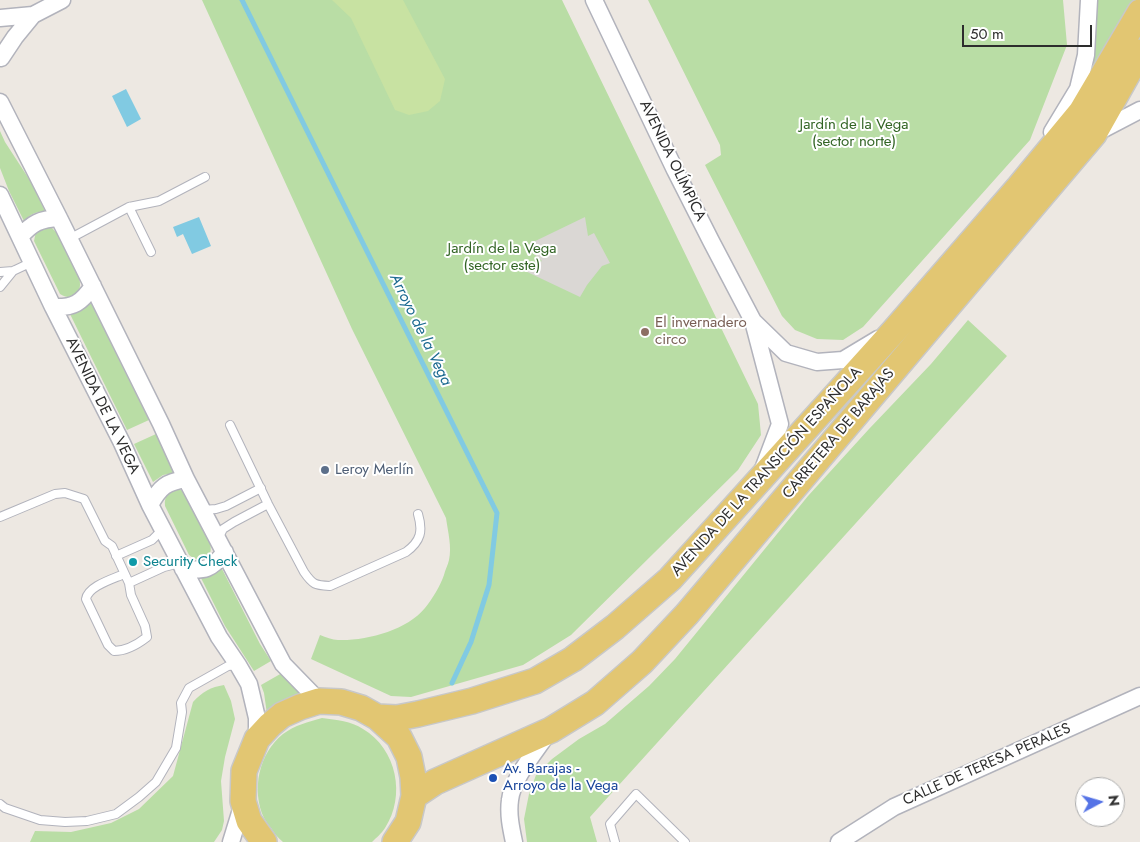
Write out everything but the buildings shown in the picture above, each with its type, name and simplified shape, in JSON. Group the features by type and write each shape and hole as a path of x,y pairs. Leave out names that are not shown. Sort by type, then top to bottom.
{"main road":[{"path":"1019,187 1081,112 1140,12"},
{"name":"CARRETERA DE BARAJAS","path":"414,796 435,782 551,730 595,703 642,662 681,621 1094,134 1140,52"},
{"name":"AVENIDA DE LA TRANSICIÓN ESPAÑOLA","path":"376,718 396,718 418,714 472,701 534,680 573,659 615,627 670,579 894,331 1019,187"},
{"path":"264,842 245,821 244,771 257,739 270,725 282,714 300,706 319,701 341,702 361,708 398,737 409,757 413,776 414,796 402,838"}],"street":[{"path":"0,18 32,15 62,0"},
{"name":"AVENIDA OLÍMPICA","path":"594,0 680,179 753,321 780,424 765,466 741,500"},
{"path":"1019,187 1078,90 1086,55 1089,0"},
{"path":"0,55 32,15"},
{"path":"0,102 93,286 186,479 283,664 319,701"},
{"path":"1094,134 1140,110"},
{"name":"AVENIDA DE LA VEGA","path":"0,195 53,307 122,443 150,505 219,636 249,684 257,718 257,739"},
{"path":"20,237 29,226 45,218 59,218"},
{"path":"53,307 65,308 76,305 85,298 93,286"},
{"name":"AVENIDA OLÍMPICA","path":"753,321 786,353 817,362 843,360 894,331"},
{"path":"150,505 161,488 175,481 186,479"},
{"path":"182,566 199,570 209,567 216,563 221,546"},
{"name":"CALLE DE TERESA PERALES","path":"838,842 894,807 1140,696"},
{"path":"514,842 509,820 510,798 517,779 551,730"},
{"path":"231,842 245,821"}],"lane":[{"path":"69,239 129,207 159,201 205,177"},
{"path":"129,207 151,252"},
{"path":"0,272 12,271 32,262"},
{"path":"0,287 12,271"},
{"path":"230,425 268,504 311,583 330,586 406,552 414,546 420,537 422,525 418,514"},
{"path":"202,510 216,510 261,488"},
{"path":"0,517 55,494 65,493 84,500 105,541 112,546 129,583 130,595 145,626 147,637 139,643 120,651 114,651 108,645 86,599 87,593 92,589 124,574"},
{"path":"221,546 223,529 268,504"},
{"path":"116,556 152,540 163,529"},
{"path":"129,583 164,567 182,566"},
{"path":"0,804 5,808 40,820 87,821 116,814 156,782 176,748 182,712 181,703 189,688 228,666 238,665"},
{"path":"615,842 610,824 636,794 685,842"}],"green space":[{"name":"Jardín de la Vega (sector este)","path":"202,0 562,0 758,404 761,435 738,470 571,635 523,665 411,697 391,696 311,659 320,635 331,639 349,640 386,633 408,622 425,608 444,575 449,560 450,545 446,518 352,329"},
{"path":"332,0 403,0 445,79 440,101 428,111 409,115 395,110 351,18"},
{"name":"Jardín de la Vega (sector norte)","path":"648,0 1063,0 1067,45 1030,140 863,327 843,340 817,339 795,330 782,316 705,165 721,155 720,145"},
{"path":"1095,0 1135,0 1082,96 1091,64 1097,23"},
{"path":"0,131 31,182 45,211 33,214 24,221 0,168"},
{"path":"46,227 52,228 57,233 79,277 79,291 74,297 60,294 34,241 36,231"},
{"path":"91,303 149,420 127,430 70,314 81,311"},
{"path":"968,320 1007,356 590,817 597,842 527,842 524,819 529,794 536,775 552,759 579,739 605,724 649,686 675,659 808,496 931,364"},
{"path":"156,434 175,473 163,475 153,482 134,444"},
{"path":"176,489 185,493 210,542 210,553 206,559 198,560 189,555 165,506 167,496"},
{"path":"221,567 260,644 271,661 254,671 225,626 201,578 211,575"},
{"path":"282,673 305,694 267,714 261,685"},
{"path":"224,685 231,701 235,719 221,781 224,821 222,830 214,842 30,842 35,831 71,832 111,823 139,809 173,776 193,702 207,691"},
{"path":"322,718 338,720 363,729 384,748 390,761 395,774 395,802 385,828 372,842 283,842 264,818 258,796 258,784 263,762 268,751 283,734 292,728"}],"shaded area":[{"path":"585,217 588,236 594,233 610,263 602,266 580,297 523,270 542,261 525,246"}],"water":[{"path":"126,89 141,119 127,127 112,96"},
{"path":"199,217 211,246 192,254 183,234 177,237 173,227"}],"waterway":[{"name":"Arroyo de la Vega","path":"242,0 497,513 489,585 471,642 452,683"}],"place":[{"name":"El invernadero circo","path":"645,332"},
{"name":"Leroy Merlín","path":"325,470"},
{"name":"Security Check","path":"133,562"},
{"name":"Av. Barajas - Arroyo de la Vega","path":"493,778"}]}
